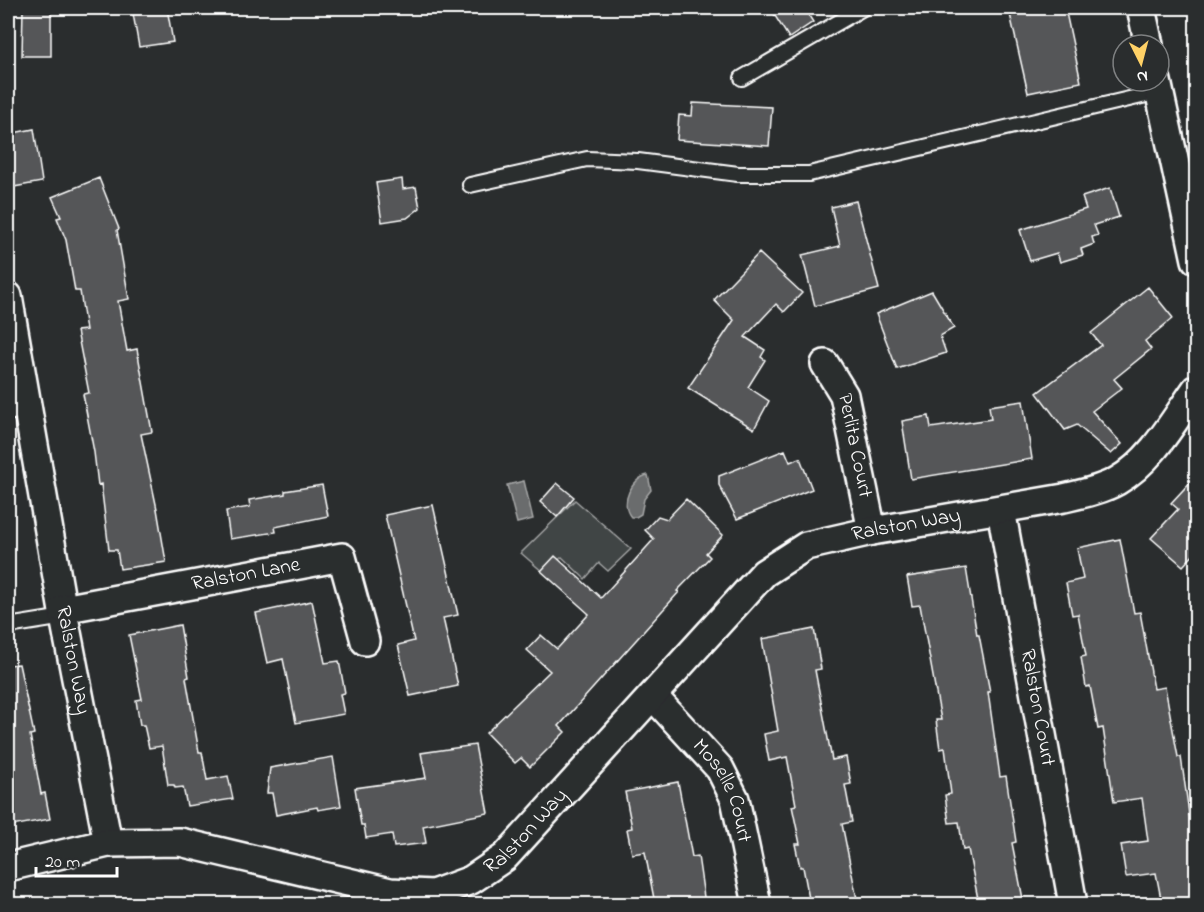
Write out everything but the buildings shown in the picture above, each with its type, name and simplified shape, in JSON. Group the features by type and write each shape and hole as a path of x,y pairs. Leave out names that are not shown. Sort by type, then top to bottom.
{"street":[{"path":"1141,8 1146,33"},
{"path":"1160,93 1197,260"},
{"name":"Ralston Way","path":"8,296 17,411 63,613 108,843 180,842 390,892 434,899 471,880 505,857 764,573 806,546 872,531 1073,496 1117,481 1142,462 1197,389"},
{"name":"Perlita Court","path":"825,364 844,395 872,531"},
{"name":"Ralston Court","path":"1001,510 1073,904"},
{"name":"Ralston Lane","path":"63,613 342,556 365,641"},
{"name":"Moselle Court","path":"653,696 720,769 735,799 757,904"},
{"path":"8,867 108,843"}],"lane":[{"path":"742,78 863,8"},
{"path":"470,185 587,159 638,161 738,174 809,174 1130,93"},
{"path":"8,626 63,613"}],"shaded area":[{"path":"648,475 651,490 644,499 641,514 631,517 626,505 629,492 637,481"},
{"path":"524,481 533,519 517,523 507,485"},
{"path":"575,500 631,549 608,571 599,563 585,579 562,557 544,573 521,553"}]}
